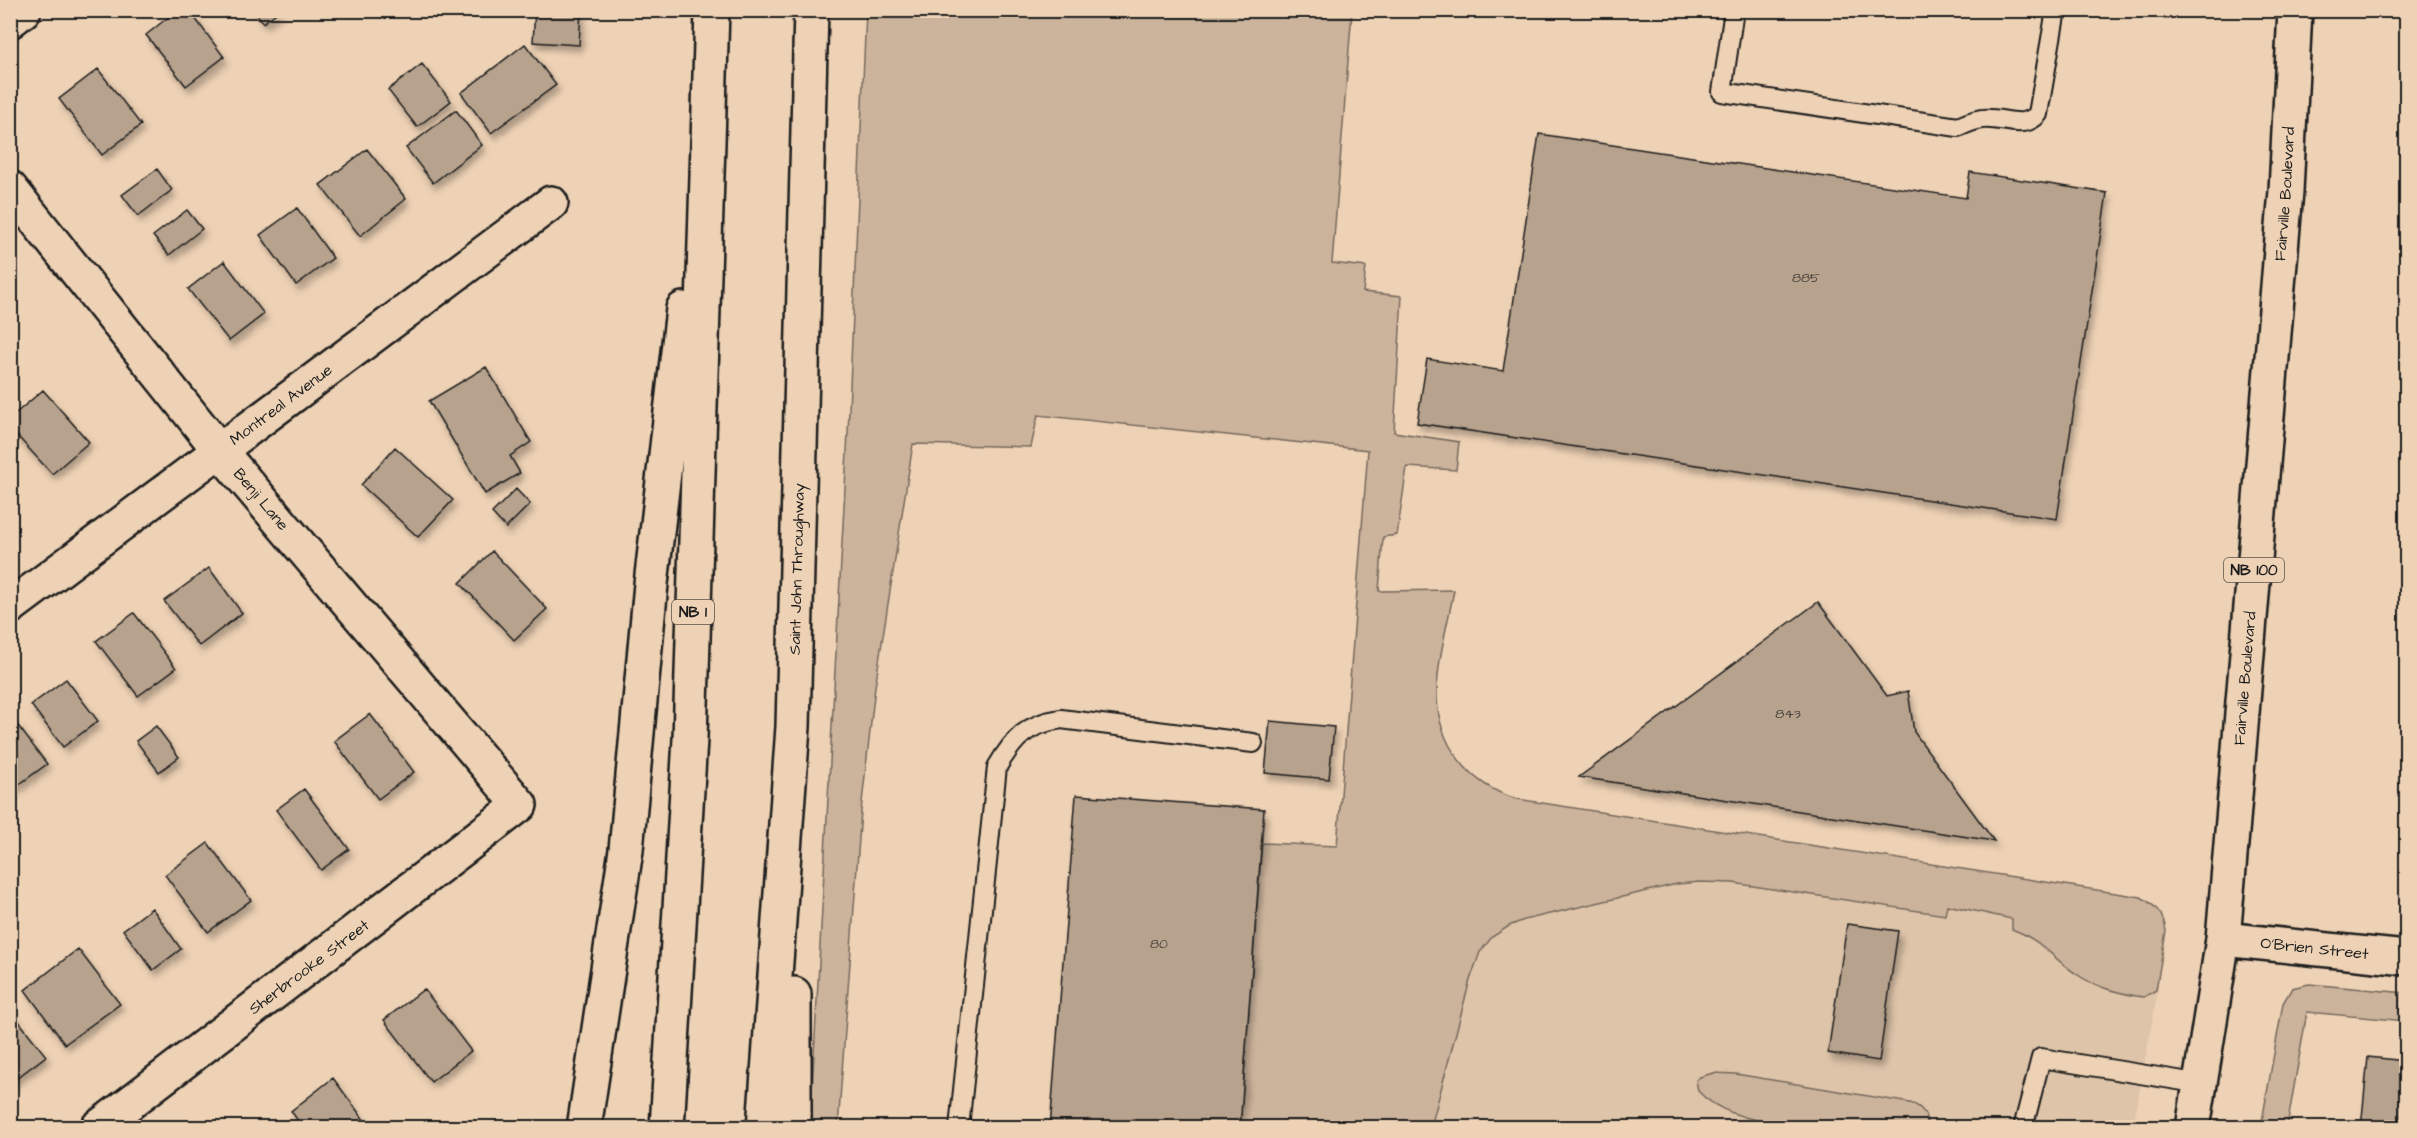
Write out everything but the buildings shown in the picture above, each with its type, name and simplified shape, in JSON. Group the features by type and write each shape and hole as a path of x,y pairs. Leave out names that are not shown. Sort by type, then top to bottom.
{"main road":[{"path":"10,21 24,10"},
{"name":"NB 1","path":"667,1128 690,739 712,10"},
{"name":"Saint John Throughway","path":"764,1128 793,727 811,10"},
{"name":"Fairville Boulevard","path":"2193,1128 2202,1084 2223,939 2286,190 2295,10"},
{"path":"584,1128 626,850 651,584 709,96"},
{"name":"Benji Lane","path":"10,188 220,451 520,806"},
{"name":"Montreal Avenue","path":"10,608 551,203"},
{"path":"793,727 794,1128"},
{"name":"Sherbrooke Street","path":"97,1128 520,806"},
{"name":"O'Brien Street","path":"2223,939 2406,958"}],"lane":[{"path":"1734,10 1722,92 1958,127 1983,119 2026,122 2033,120 2038,114 2056,10"},
{"path":"959,1128 997,767 1004,754 1026,730 1042,722 1061,719 1253,743"},
{"path":"2023,1128 2041,1058 2202,1084"}],"shaded area":[{"path":"866,11 1352,11 1332,263 1366,267 1363,292 1402,296 1394,432 1459,442 1456,470 1407,467 1397,535 1383,537 1379,591 1454,590 1441,655 1437,694 1438,712 1443,730 1459,760 1484,784 1517,799 2141,897 2158,911 2166,931 2156,990 2144,997 2113,991 2091,983 2069,969 2040,944 2012,929 2012,919 1947,905 1945,915 1733,883 1677,884 1524,920 1492,937 1480,952 1470,980 1431,1127 1240,1127 1262,843 1337,846 1368,450 1038,415 1031,447 913,444 875,687 861,811 838,1127 810,1128 848,433"},
{"path":"1733,883 1945,914 1947,905 2013,919 2012,929 2036,940 2077,975 2144,997 2151,994 2159,984 2133,1127 1431,1128 1470,980 1480,952 1492,937 1524,920 1677,884"},
{"path":"2309,984 2406,993 2406,1021 2307,1012 2287,1127 2261,1127 2283,1003 2292,988"},
{"path":"1713,1073 1736,1074 1910,1103 1918,1106 1923,1112 1927,1127 1806,1127 1743,1117 1717,1106 1698,1091 1696,1080"}]}
